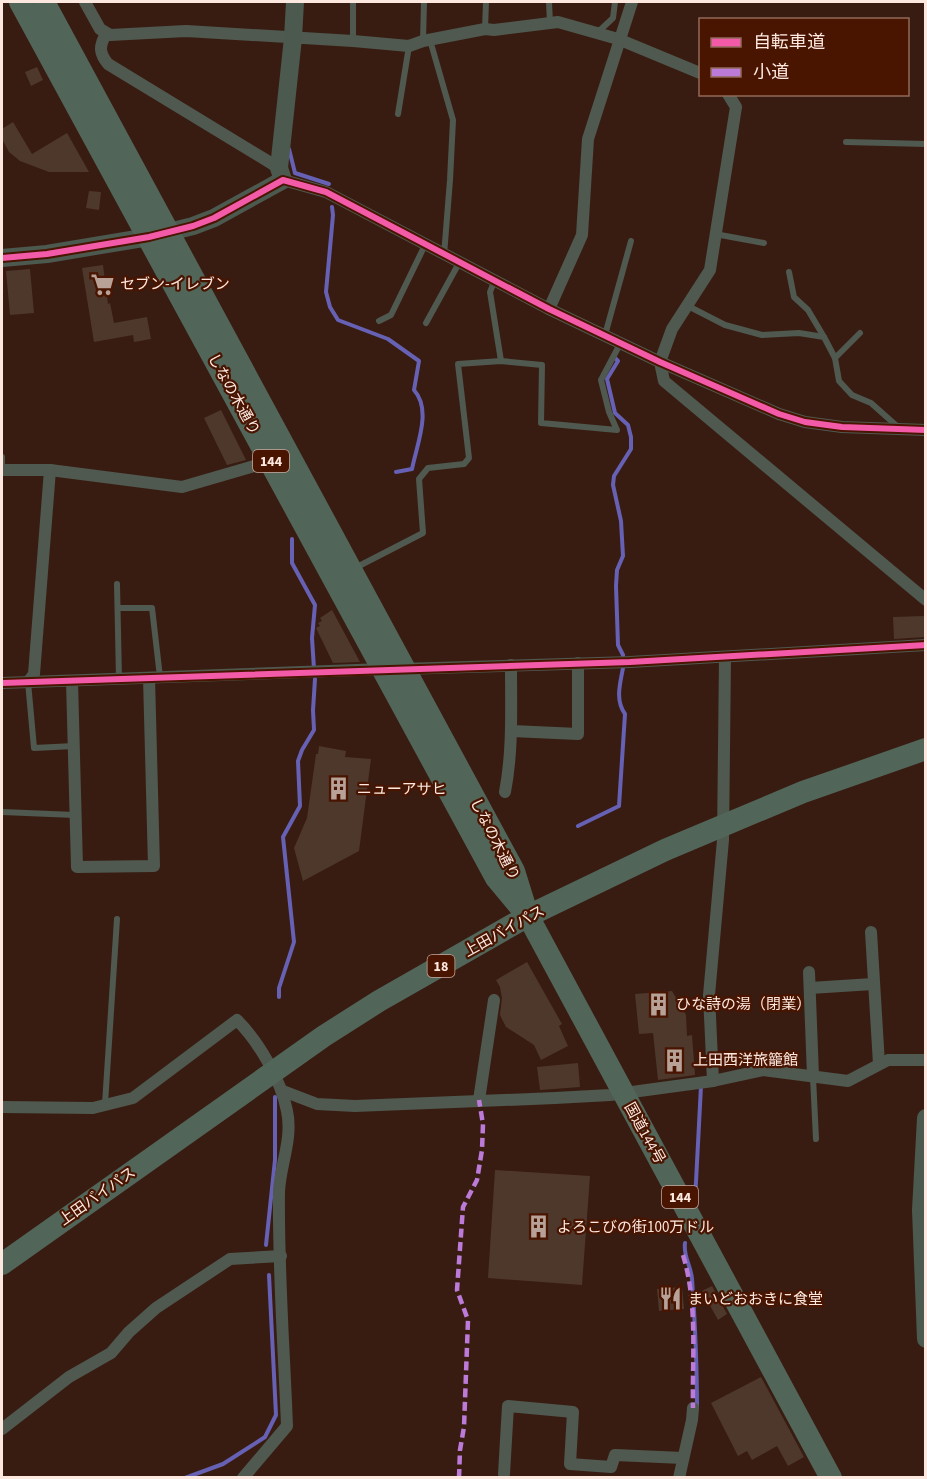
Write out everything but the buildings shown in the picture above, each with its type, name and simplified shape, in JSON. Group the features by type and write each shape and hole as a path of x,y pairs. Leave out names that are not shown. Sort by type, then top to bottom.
{"highway":[{"name":"しなの木通り","path":"20,2 159,235 352,570 394,669 496,878 528,916"},
{"name":"しなの木通り","path":"44,2 271,460 394,669"},
{"name":"上田バイパス","path":"2,1264 278,1081 379,1001 528,916 665,850 803,792 926,749"},
{"name":"国道144号","path":"528,916 831,1478"}],"street":[{"path":"85,2 100,29 106,34 186,31 409,46 427,40 485,29 494,30 558,22 618,39 699,73"},
{"path":"281,174 295,2"},
{"path":"549,309 582,235 588,139 618,39 632,2"},
{"path":"106,34 100,51 108,64 281,174 326,192 494,282 620,344 778,414 804,422 842,427 926,430"},
{"path":"729,96 736,107 710,270 672,329 660,362 664,381 926,600"},
{"path":"2,258 47,254 159,235 193,226 214,218 281,174"},
{"path":"2,470 50,470 182,487 271,460"},
{"path":"28,682 34,674 50,470"},
{"path":"2,682 578,663 926,645"},
{"path":"713,1081 709,995 723,826 725,657"},
{"path":"512,731 578,734 578,663"},
{"path":"505,792 512,731 511,665"},
{"path":"72,681 76,867 154,866 155,678"},
{"path":"871,932 879,1064"},
{"path":"809,972 813,1076"},
{"path":"810,988 873,984"},
{"path":"479,1100 494,1000"},
{"path":"2,1107 93,1108 134,1098 237,1020 252,1035 278,1081 288,1113 289,1136 279,1189 287,1426 243,1478"},
{"path":"278,1081 317,1104 355,1106 623,1093 713,1081 763,1070 848,1081 888,1060 926,1060"},
{"path":"926,1118 921,1210 926,1339"},
{"path":"2,1429 69,1377 111,1353 129,1332 156,1308 230,1259 280,1256"},
{"path":"504,1474 508,1406 573,1413 570,1464 611,1467 615,1455 683,1458"},
{"path":"679,1478 693,1408"}],"lane":[{"path":"353,2 353,41"},
{"path":"424,2 427,40 453,120 444,255"},
{"path":"485,29 486,2"},
{"path":"549,2 549,23"},
{"path":"597,33 613,18 615,2"},
{"path":"398,114 409,46"},
{"path":"846,142 926,144"},
{"path":"715,234 764,243"},
{"path":"604,336 631,241"},
{"path":"379,321 391,315 425,244"},
{"path":"426,323 459,263"},
{"path":"789,272 794,297 808,310 835,358 839,381 852,395 871,403 901,429"},
{"path":"494,282 490,292 501,362"},
{"path":"688,306 725,326 762,335 799,333 824,337"},
{"path":"835,358 860,333"},
{"path":"352,570 423,533 419,479 428,468 464,464 469,458 458,364 501,362 542,365 541,423 617,430 609,412 601,380 620,344"},
{"path":"2,457 2,470"},
{"path":"117,584 119,679"},
{"path":"118,608 152,608 155,678"},
{"path":"28,682 34,748 74,746"},
{"path":"2,812 75,815"},
{"path":"105,1105 117,919"},
{"path":"813,1076 816,1139"}],"waterway":[{"path":"289,149 295,173 329,184"},
{"path":"332,207 326,292 330,307 338,320 388,339 419,361 414,390 422,407 420,438 412,469 396,472"},
{"path":"615,358 618,361 607,379 615,413 628,425 631,437 631,449 614,476 613,485 621,521 623,556 617,570 616,586 618,645 623,655"},
{"path":"292,539 292,563 315,605 312,638 314,669"},
{"path":"578,826 619,806 625,714 619,698 623,668"},
{"path":"279,997 279,988 294,942 283,837 300,806 298,761 314,730 315,679"},
{"path":"695,1201 701,1086"},
{"path":"266,1245 275,1160 275,1097"},
{"path":"685,1243 692,1279 697,1409"},
{"path":"185,1478 223,1464 265,1437 276,1415 269,1275"}],"marked path":[{"path":"459,1478 464,1427 468,1320 457,1290 463,1207 477,1180 482,1150 483,1124 479,1100"},
{"path":"683,1255 691,1293 693,1408"}],"cycle path":[{"path":"2,258 47,254 149,237 193,226 214,218 283,180 326,192 549,309 660,362 779,414 805,422 842,427 926,430"},
{"path":"2,683 630,662 926,645"}],"place":[{"name":"セブン-イレブン","path":"102,284"},
{"name":"ニューアサヒ","path":"339,789"},
{"name":"ひな詩の湯（閉業）","path":"658,1004"},
{"name":"上田西洋旅籠館","path":"675,1060"},
{"name":"よろこびの街100万ドル","path":"539,1227"},
{"name":"まいどおおきに食堂","path":"670,1299"}]}
